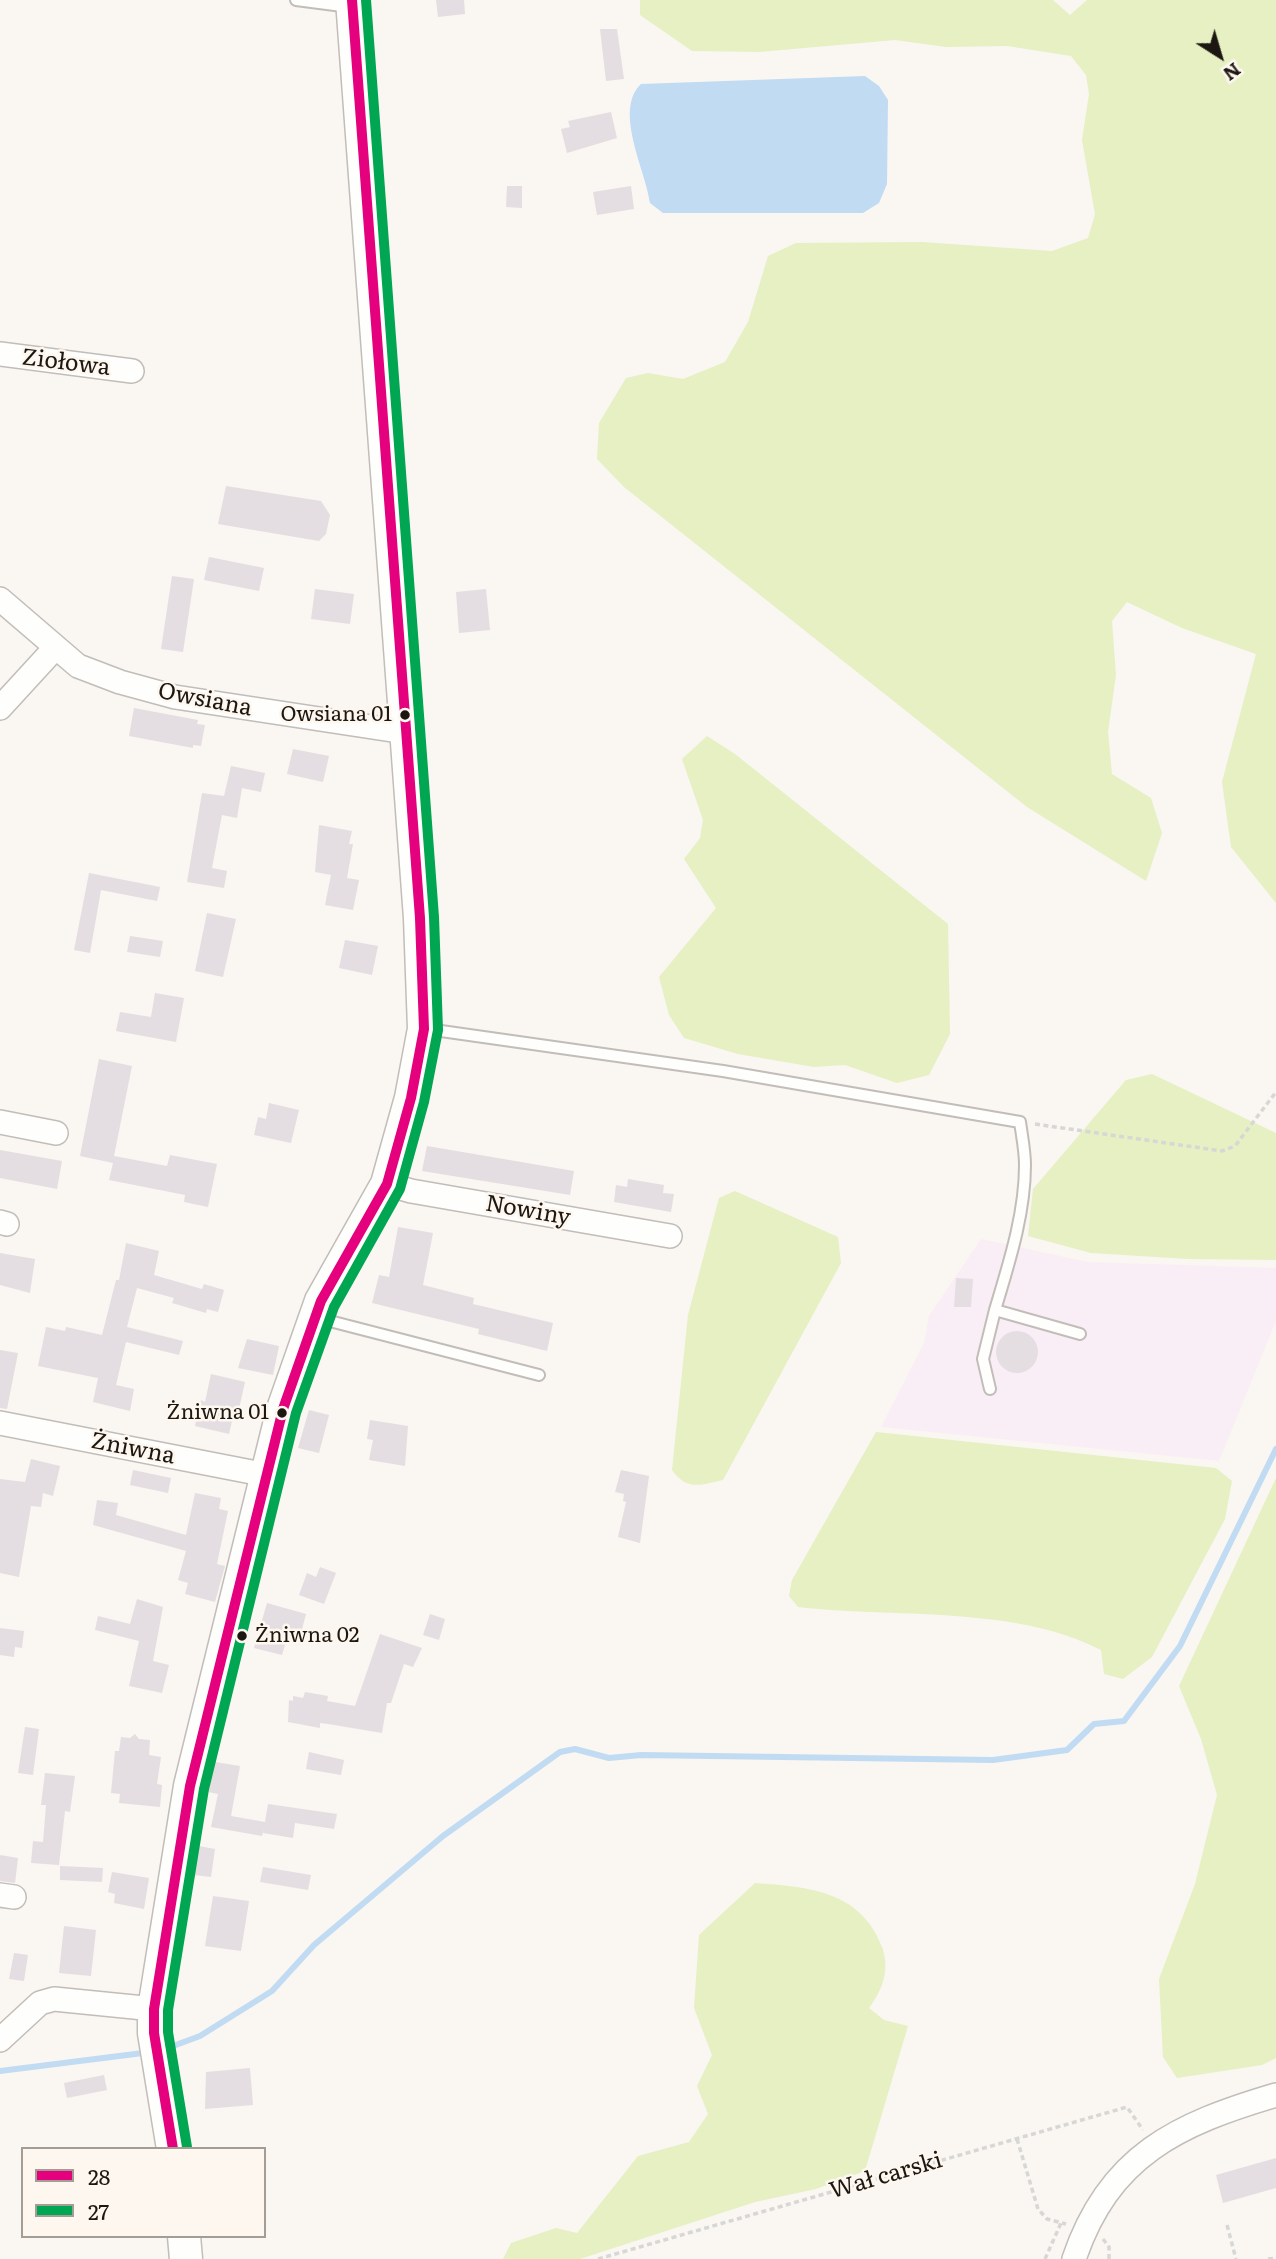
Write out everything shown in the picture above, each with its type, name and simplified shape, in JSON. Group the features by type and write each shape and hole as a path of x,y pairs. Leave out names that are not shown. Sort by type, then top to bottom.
{"street":[{"path":"173,2147 154,2033 155,2009 190,1786 283,1409 314,1316 336,1271 387,1184 411,1098 424,1029 421,932 352,4"},
{"name":"Ziołowa","path":"0,354 132,371"},
{"name":"Owsiana","path":"0,599 78,666 119,689 405,732"},
{"path":"0,708 55,648"},
{"path":"0,1122 56,1133"},
{"name":"Nowiny","path":"387,1184 411,1191 670,1236"},
{"name":"Żniwna","path":"0,1423 267,1475"},
{"path":"0,2040 40,2003 54,1999 155,2009"},
{"path":"1074,2259 1103,2198 1153,2147 1211,2115 1276,2095"},
{"path":"184,2238 186,2259"}],"lane":[{"path":"296,0 339,8 352,4"},
{"path":"424,1029 723,1071 1020,1122 1025,1166 1013,1249 983,1359 990,1390"},
{"path":"995,1310 1080,1334"},
{"path":"314,1316 339,1326 539,1376"}],"path":[{"path":"1020,1122 1223,1151 1236,1146 1276,1092"},
{"name":"Wał carski","path":"598,2259 1127,2106 1153,2147"},
{"path":"1017,2138 1038,2209 1047,2219 1061,2222 1045,2259"},
{"path":"1227,2225 1237,2259"},
{"path":"1102,2239 1109,2247 1109,2259"},
{"path":"1268,2259 1276,2258"}],"shaded area":[{"path":"981,1239 1088,1262 1276,1268 1276,1321 1219,1461 881,1427 924,1343 929,1316"}],"green space":[{"path":"640,0 1053,0 1070,15 1087,0 1276,0 1276,903 1231,847 1222,782 1256,654 1182,628 1127,602 1112,621 1116,675 1108,732 1112,774 1151,798 1162,833 1146,881 1027,807 624,487 597,459 599,423 626,378 648,373 683,379 725,362 748,322 768,256 796,243 922,242 1052,251 1088,238 1095,214 1082,140 1089,94 1086,75 1071,56 1007,46 946,47 895,40 759,52 692,51 640,15"},
{"path":"707,736 735,754 948,924 950,1034 929,1075 897,1083 845,1065 814,1067 738,1054 684,1038 669,1015 659,977 716,908 684,859 700,838 703,820 682,759"},
{"path":"1152,1074 1276,1133 1276,1260 1189,1259 1091,1253 1028,1236 1033,1189 1126,1080"},
{"path":"735,1191 838,1237 841,1263 723,1480 694,1485 683,1481 672,1470 688,1315 719,1198"},
{"path":"876,1432 1216,1468 1232,1481 1225,1519 1152,1657 1123,1679 1104,1674 1101,1650 1067,1636 1030,1626 953,1616 798,1607 789,1596 792,1580"},
{"path":"1276,1478 1276,2058 1262,2065 1177,2078 1163,2057 1159,1979 1195,1884 1217,1795 1201,1739 1179,1686"},
{"path":"755,1883 813,1890 847,1903 873,1928 882,1947 884,1979 869,2008 884,2020 908,2026 865,2171 816,2189 755,2202 580,2259 503,2259 511,2243 556,2228 577,2233 638,2156 689,2142 708,2114 697,2086 712,2055 694,2008 699,1935"}],"water":[{"path":"865,76 879,86 888,100 887,184 879,203 863,213 663,213 650,203 630,125 633,95 641,84"}],"building":[{"path":"436,0 464,0 465,14 438,17"},
{"path":"600,29 617,29 624,79 606,81"},
{"path":"611,112 617,138 567,153 561,129 570,127 568,121"},
{"path":"507,186 522,186 522,208 506,207"},
{"path":"631,186 634,209 597,215 593,192"},
{"path":"226,486 321,501 330,515 326,534 319,541 218,524"},
{"path":"209,557 264,568 259,591 204,580"},
{"path":"172,576 194,579 183,652 161,649"},
{"path":"315,589 354,594 350,624 311,619"},
{"path":"486,589 490,630 459,633 456,592"},
{"path":"134,708 198,720 197,724 205,725 201,746 193,745 193,748 129,736"},
{"path":"293,749 329,756 323,782 287,774"},
{"path":"231,766 265,773 261,792 242,788 237,818 222,815 212,868 227,871 224,888 187,882 202,793 224,796"},
{"path":"319,825 352,831 349,844 353,844 347,878 359,880 353,910 325,905 331,875 315,872"},
{"path":"89,873 160,887 157,901 101,890 90,953 74,950"},
{"path":"207,913 236,919 223,977 195,971"},
{"path":"130,936 163,941 160,957 127,952"},
{"path":"345,940 378,946 372,975 339,968"},
{"path":"155,993 184,998 176,1042 116,1031 120,1012 151,1017"},
{"path":"99,1059 132,1066 114,1156 167,1166 170,1155 217,1164 208,1207 184,1202 185,1195 109,1180 113,1163 80,1156"},
{"path":"269,1103 299,1110 291,1143 254,1135 258,1117 266,1119"},
{"path":"427,1146 574,1171 570,1195 422,1171"},
{"path":"0,1150 62,1161 57,1189 0,1178"},
{"path":"628,1179 664,1185 663,1193 674,1194 671,1212 614,1202 616,1185 627,1187"},
{"path":"398,1227 433,1233 423,1285 474,1298 473,1304 553,1323 547,1351 478,1334 479,1329 372,1303 379,1275 389,1277"},
{"path":"126,1243 159,1251 154,1275 202,1289 204,1284 224,1290 218,1312 207,1309 206,1313 172,1303 174,1298 137,1288 127,1327 183,1341 179,1355 126,1342 116,1385 134,1389 130,1411 93,1402 98,1378 38,1366 46,1327 65,1331 66,1327 102,1335 116,1280 119,1280"},
{"path":"0,1253 35,1259 30,1293 0,1285"},
{"path":"956,1278 973,1279 971,1307 954,1307"},
{"path":"1017,1331 1032,1337 1038,1352 1032,1367 1017,1373 1002,1367 996,1352 1002,1337"},
{"path":"247,1339 279,1346 273,1375 238,1368"},
{"path":"0,1350 18,1353 7,1409 0,1408"},
{"path":"211,1374 245,1382 239,1409 235,1408 229,1434 195,1426 201,1400 205,1402"},
{"path":"309,1410 329,1415 319,1453 298,1448"},
{"path":"370,1420 408,1426 405,1466 369,1460 373,1440 367,1439"},
{"path":"31,1459 60,1466 53,1496 43,1493 41,1507 31,1506 19,1577 0,1573 0,1479 25,1482"},
{"path":"133,1470 171,1478 168,1493 130,1485"},
{"path":"621,1470 649,1476 640,1543 618,1537 626,1502 623,1501 624,1494 615,1492"},
{"path":"195,1493 221,1498 219,1509 228,1511 217,1564 225,1566 215,1602 185,1594 188,1583 178,1580 186,1551 93,1525 97,1500 118,1503 116,1515 186,1535"},
{"path":"320,1567 336,1573 324,1604 299,1595 307,1573 316,1577"},
{"path":"137,1599 163,1607 153,1661 169,1665 162,1693 129,1686 139,1641 95,1630 98,1616 130,1624"},
{"path":"267,1603 306,1614 300,1637 288,1634 282,1655 254,1648"},
{"path":"430,1614 445,1619 439,1640 423,1635"},
{"path":"0,1628 24,1631 22,1648 15,1647 14,1657 0,1655"},
{"path":"380,1634 422,1648 413,1667 404,1664 391,1703 387,1703 382,1733 320,1723 320,1728 288,1722 289,1700 293,1701 293,1696 303,1698 305,1692 328,1696 327,1701 355,1706"},
{"path":"25,1727 39,1729 33,1775 18,1773"},
{"path":"135,1734 139,1739 150,1740 149,1755 161,1757 157,1784 162,1785 160,1807 119,1803 120,1794 111,1793 115,1751 119,1751 121,1737 130,1738"},
{"path":"309,1752 344,1760 341,1775 306,1769"},
{"path":"215,1762 240,1766 231,1816 265,1822 268,1804 337,1814 334,1829 295,1823 293,1838 263,1833 265,1825 262,1836 211,1827 218,1794 208,1792"},
{"path":"45,1773 75,1776 70,1812 65,1811 59,1865 31,1863 33,1841 43,1842 46,1805 41,1805"},
{"path":"199,1846 215,1849 211,1877 194,1875"},
{"path":"0,1855 18,1858 15,1883 0,1881"},
{"path":"60,1866 103,1868 102,1882 60,1880"},
{"path":"263,1867 311,1875 308,1890 260,1882"},
{"path":"112,1872 149,1878 144,1909 114,1903 115,1894 108,1892"},
{"path":"213,1896 249,1901 241,1951 205,1946"},
{"path":"64,1926 96,1930 91,1976 59,1973"},
{"path":"14,1953 28,1955 24,1981 9,1979"},
{"path":"250,2068 253,2105 205,2109 206,2072"},
{"path":"104,2075 107,2090 67,2098 64,2083"},
{"path":"1276,2158 1276,2188 1223,2203 1216,2175"}],"waterway":[{"path":"173,2046 200,2036 272,1991 314,1945 443,1836 560,1752 575,1749 609,1758 641,1755 993,1760 1067,1750 1094,1724 1124,1721 1180,1646 1276,1449"},
{"path":"0,2071 143,2053"}],"transit line":[{"name":"28","path":"173,2147 154,2033 154,2009 190,1786 283,1409 321,1301 387,1184 411,1098 424,1029 420,918 352,0"},
{"name":"27","path":"187,2147 168,2032 168,2010 204,1789 296,1413 334,1307 400,1189 424,1102 438,1030 434,917 366,0"}],"place":[{"name":"Owsiana 01","path":"405,715"},
{"name":"Żniwna 01","path":"282,1413"},
{"name":"Żniwna 02","path":"242,1636"}]}
